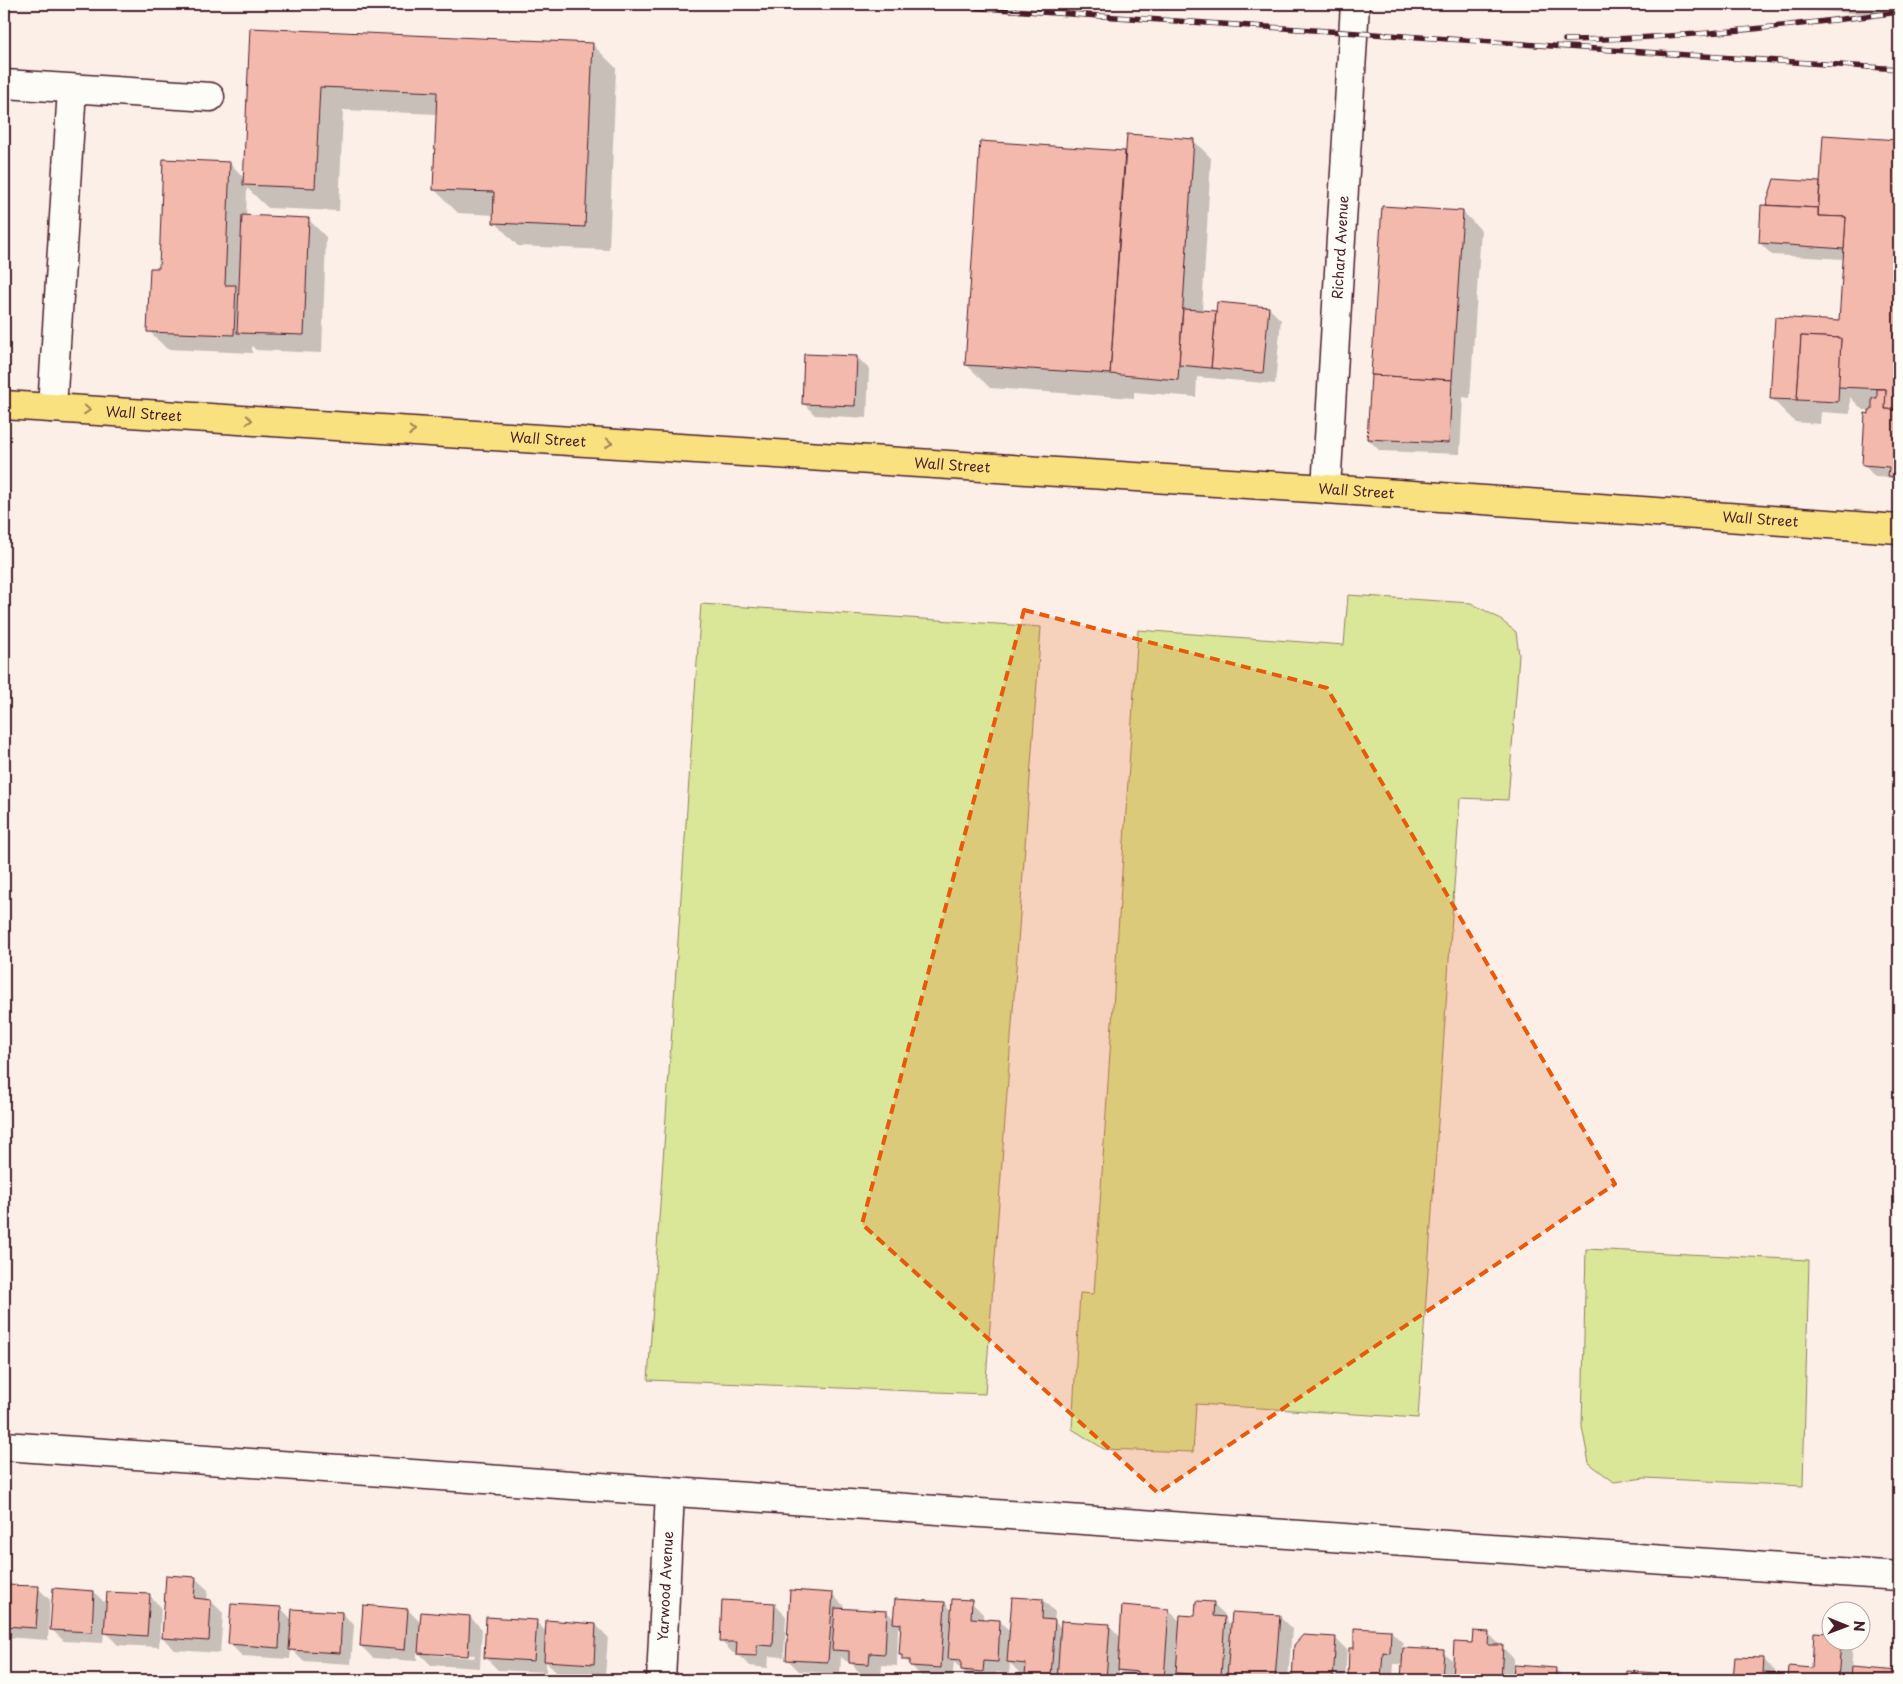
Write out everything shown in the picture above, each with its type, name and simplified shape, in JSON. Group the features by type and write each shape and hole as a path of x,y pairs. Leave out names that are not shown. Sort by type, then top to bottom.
{"main road":[{"name":"Wall Street","path":"4,405 1326,489 1899,530"}],"street":[{"name":"Richard Avenue","path":"1326,489 1355,4"},
{"path":"5,84 210,98"},
{"path":"52,408 72,89"},
{"path":"4,1446 1899,1576"},
{"name":"Yarwood Avenue","path":"661,1680 670,1492"}],"highlighted area":[{"path":"1024,610 1327,688 1615,1184 1158,1493 862,1224"}],"green space":[{"path":"1348,595 1471,603 1497,617 1516,632 1519,655 1508,800 1460,798 1418,1418 1196,1404 1193,1452 1104,1449 1072,1429 1080,1293 1094,1294 1138,630 1344,645"},
{"path":"701,604 1041,627 985,1394 648,1380"},
{"path":"1586,1249 1809,1260 1803,1486 1645,1478 1614,1482 1589,1463 1582,1427"}],"building":[{"path":"250,28 593,43 585,227 493,223 494,192 433,190 437,92 320,87 315,188 243,185"},
{"path":"1127,134 1194,139 1178,380 1110,374"},
{"path":"1823,135 1899,140 1899,410 1885,409 1886,389 1838,387 1841,338 1801,336 1797,400 1770,399 1775,317 1839,321 1846,217 1818,216"},
{"path":"980,141 1125,151 1110,374 965,365"},
{"path":"163,159 230,162 225,285 236,285 234,335 147,332 150,268 159,268"},
{"path":"1774,179 1820,182 1818,208 1766,205"},
{"path":"1761,205 1818,208 1818,216 1846,217 1844,249 1759,243"},
{"path":"1382,206 1463,211 1452,380 1371,375"},
{"path":"242,215 309,218 304,335 237,333"},
{"path":"1217,302 1269,307 1263,373 1211,368"},
{"path":"1183,309 1216,311 1211,368 1179,365"},
{"path":"1801,336 1841,338 1838,402 1797,400"},
{"path":"804,354 857,356 855,406 802,404"},
{"path":"1371,375 1452,380 1449,443 1367,439"},
{"path":"1877,389 1886,389 1885,409 1899,410 1899,477 1888,476 1889,467 1862,465 1865,413 1869,414 1869,410 1872,410 1872,398 1877,398"},
{"path":"166,1575 196,1577 194,1598 211,1600 209,1641 162,1638"},
{"path":"4,1585 39,1586 36,1628 4,1626"},
{"path":"53,1588 94,1591 92,1632 50,1630"},
{"path":"790,1590 833,1593 828,1662 786,1660"},
{"path":"107,1592 150,1594 147,1636 104,1633"},
{"path":"1012,1597 1043,1599 1042,1619 1055,1620 1051,1677 1025,1676 1026,1664 1007,1662"},
{"path":"895,1599 945,1602 941,1668 910,1666 910,1660 902,1660 902,1655 899,1655 901,1624 893,1623"},
{"path":"952,1599 972,1600 971,1618 1000,1620 998,1662 984,1661 983,1672 961,1670 961,1660 948,1659"},
{"path":"722,1600 775,1603 773,1646 757,1645 757,1656 736,1655 737,1642 720,1642"},
{"path":"1196,1601 1214,1602 1213,1616 1225,1617 1221,1676 1176,1673 1180,1615 1195,1616"},
{"path":"231,1604 281,1607 279,1648 228,1644"},
{"path":"363,1605 408,1609 405,1650 360,1646"},
{"path":"1122,1605 1169,1609 1164,1680 1137,1680 1138,1672 1118,1670"},
{"path":"835,1608 887,1611 885,1654 870,1653 869,1664 849,1663 849,1651 832,1650"},
{"path":"292,1609 342,1612 340,1653 289,1650"},
{"path":"421,1612 470,1616 468,1656 418,1653"},
{"path":"1232,1612 1280,1615 1275,1680 1247,1680 1227,1677"},
{"path":"486,1617 537,1620 534,1661 484,1658"},
{"path":"546,1620 596,1624 594,1664 544,1661"},
{"path":"1061,1621 1110,1624 1106,1680 1057,1680"},
{"path":"1354,1628 1391,1630 1390,1653 1383,1652 1381,1680 1348,1680 1349,1648 1354,1648"},
{"path":"1473,1631 1489,1632 1488,1645 1503,1645 1501,1680 1452,1680 1454,1642 1472,1643"},
{"path":"1814,1632 1820,1632 1820,1652 1840,1652 1838,1680 1788,1680 1789,1666 1812,1668"},
{"path":"1303,1635 1336,1637 1333,1680 1292,1680 1294,1645"},
{"path":"1403,1648 1444,1650 1442,1680 1401,1680"},
{"path":"1735,1657 1764,1658 1763,1673 1780,1674 1780,1680 1733,1680"},
{"path":"1514,1665 1556,1668 1555,1680 1513,1680"},
{"path":"1851,1667 1899,1671 1899,1680 1850,1680"},
{"path":"1627,1671 1671,1674 1670,1680 1626,1680"},
{"path":"1565,1677 1614,1680 1565,1680"}],"railway":[{"path":"921,4 1899,69"},
{"path":"1565,40 1732,31 1899,12"}]}
